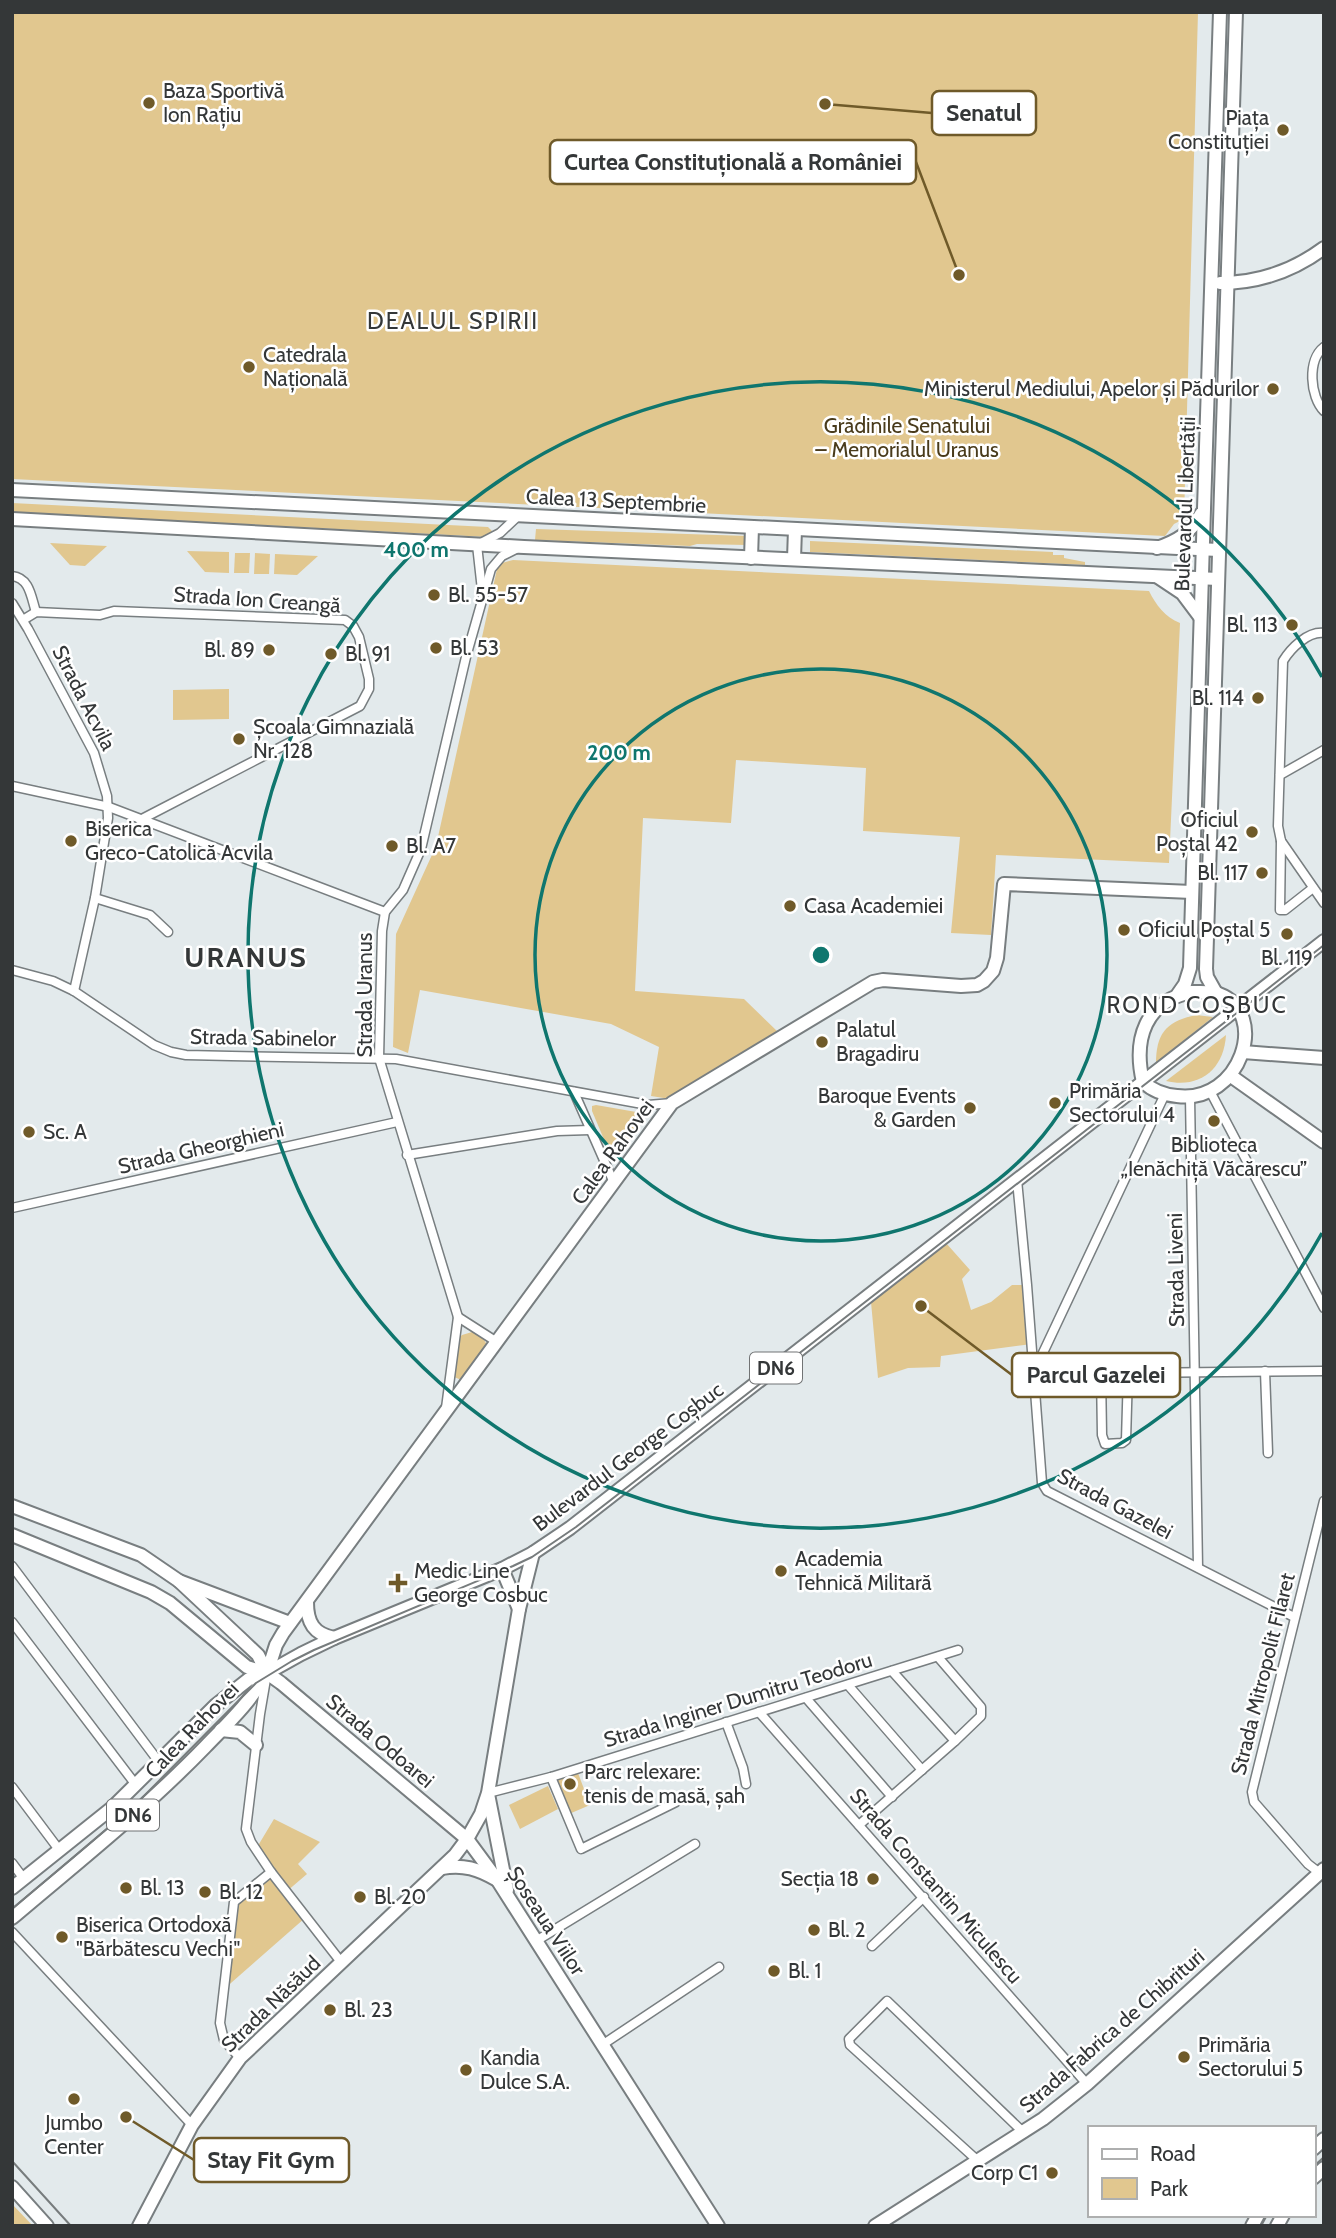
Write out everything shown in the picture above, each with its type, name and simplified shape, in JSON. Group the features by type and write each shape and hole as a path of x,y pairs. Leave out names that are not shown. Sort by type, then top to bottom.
{"main road":[{"name":"Bulevardul Libertății","path":"1178,994 1185,984 1190,968 1220,12"},
{"name":"Bulevardul Libertății","path":"1216,993 1207,977 1206,969 1236,12"},
{"path":"1213,283 1249,281 1279,273 1305,261 1324,248"},
{"name":"Calea 13 Septembrie","path":"12,490 1218,550"},
{"path":"1157,548 1189,531 1203,511"},
{"path":"12,519 477,545 1218,579"},
{"path":"751,558 752,527"},
{"path":"794,559 795,529"},
{"path":"1158,577 1182,593 1200,618"},
{"name":"Calea Rahovei","path":"12,1918 125,1823 247,1704 267,1673 276,1645 290,1623 672,1103 873,982 883,980 970,986 984,981 993,971 997,958 1004,884 1192,892"},
{"name":"DN6","path":"1143,1082 1324,941"},
{"path":"1216,993 1238,1008 1243,1025 1243,1052 1231,1076 1210,1091 1190,1097 1165,1094 1143,1082 1139,1059 1140,1038 1153,1013 1178,994 1216,993"},
{"path":"1243,1052 1324,1058"},
{"path":"1231,1076 1324,1142"},
{"name":"Bulevardul George Coșbuc","path":"267,1673 334,1638 502,1569 533,1553 601,1505 1143,1082"},
{"path":"12,1506 141,1555 179,1581 258,1655 267,1673"},
{"path":"12,1535 151,1592 170,1603 247,1667 267,1673"},
{"path":"467,1839 481,1814 488,1793 519,1609 533,1553"},
{"path":"502,1569 519,1609"},
{"path":"179,1581 290,1623"},
{"path":"307,1602 307,1615 312,1627 320,1634 334,1638"},
{"name":"Calea Rahovei","path":"12,1888 112,1808 230,1693 249,1679 267,1673"},
{"name":"Strada Odoarei","path":"267,1673 467,1839"},
{"path":"221,1730 240,1732 256,1745"},
{"path":"488,1793 508,1897"},
{"name":"Strada Năsăud","path":"139,2226 192,2125 240,2058 456,1855 467,1839"},
{"name":"Șoseaua Viilor","path":"467,1839 498,1881 718,2226"},
{"path":"441,1868 467,1867 480,1870 498,1881"},
{"name":"Strada Fabrica de Chibrituri","path":"875,2226 1024,2133 1087,2084 1322,1872"},
{"path":"12,2187 47,2226"}],"street":[{"path":"1324,347 1318,352 1314,362 1314,394 1318,405 1324,411"},
{"path":"477,545 492,539 518,516"},
{"name":"Strada Uranus","path":"477,545 482,597"},
{"name":"Strada Uranus","path":"446,1411 458,1317 379,1058 382,932 385,912 403,890 421,849 491,569 507,552 524,547"},
{"path":"12,576 22,578 26,582 36,612 23,620"},
{"name":"Strada Acvila","path":"12,603 94,752 100,767 108,807 95,898 74,991"},
{"name":"Strada Ion Creangă","path":"36,612 100,614 114,611 149,611 345,620 353,626 359,637 369,679 369,688 360,706 140,820"},
{"path":"1313,888 1280,911 1281,841 1278,825 1283,661 1309,635 1315,632 1324,633"},
{"path":"1280,775 1324,750"},
{"path":"12,786 108,807 385,912"},
{"path":"1281,841 1324,903"},
{"path":"95,898 150,915 168,932"},
{"name":"Strada Sabinelor","path":"12,970 53,981 74,991 153,1045 171,1052 186,1055 379,1058 433,1064 648,1105 672,1103"},
{"path":"1210,1091 1324,1308"},
{"path":"574,1092 614,1184"},
{"path":"1165,1094 1034,1374 1324,1371"},
{"name":"Strada Liveni","path":"1190,1097 1198,1567"},
{"name":"Strada Gheorghieni","path":"12,1208 397,1122"},
{"path":"407,1156 557,1131 590,1130"},
{"name":"Strada Gazelei","path":"1017,1180 1042,1483 1047,1491 1294,1617"},
{"path":"458,1317 498,1342"},
{"path":"1265,1371 1268,1453"},
{"path":"1101,1373 1102,1435 1105,1444 1122,1443 1126,1440 1128,1373"},
{"name":"Strada Mitropolit Filaret","path":"1322,1872 1308,1864 1254,1802 1252,1795 1324,1501"},
{"path":"12,1566 159,1762"},
{"path":"12,1622 136,1785"},
{"name":"Strada Inginer Dumitru Teodoru","path":"488,1793 551,1777 958,1650"},
{"path":"859,1825 979,1719 981,1707 938,1657"},
{"path":"892,1671 955,1741"},
{"path":"267,1673 246,1829 251,1842 271,1872 341,1962"},
{"path":"848,1685 922,1770"},
{"path":"806,1698 892,1797"},
{"name":"Strada Constantin Miculescu","path":"759,1712 1087,2084"},
{"path":"726,1722 746,1784"},
{"path":"551,1777 581,1849 676,1802"},
{"path":"12,1787 60,1852"},
{"path":"536,1941 695,1844"},
{"path":"12,1863 24,1879"},
{"path":"240,2058 224,2040 220,2022 234,1902 271,1872"},
{"path":"872,1946 924,1897"},
{"path":"12,1932 192,2125"},
{"path":"603,2045 719,1967"},
{"path":"978,2161 850,2045 849,2039 887,2001 1024,2133"}],"green space":[{"name":"Grădinile Senatului – Memorialul Uranus","path":"12,12 1198,12 1184,519 1174,524 1165,536 12,479"},
{"path":"12,503 488,527 492,531 487,537 12,512"},
{"path":"536,529 748,536 747,545 690,546 535,540"},
{"path":"810,541 1053,552 1053,555 1064,555 1064,558 1085,562 1085,565 810,552"},
{"path":"50,543 107,546 85,566 70,565"},
{"path":"187,551 229,552 229,573 205,572"},
{"path":"235,553 250,553 249,573 234,573"},
{"path":"255,553 270,554 269,574 254,574"},
{"path":"275,554 318,556 297,575 274,574"},
{"path":"513,560 1149,591 1162,610 1180,623 1169,863 996,855 991,935 951,933 960,837 863,831 866,768 736,760 731,823 643,818 635,991 744,999 777,1031 670,1099 651,1096 659,1047 611,1024 420,990 408,1053 393,1047 396,934 436,846 497,569 502,563"},
{"path":"229,689 229,719 173,720 173,690"},
{"path":"1196,1015 1213,1017 1156,1063 1158,1044 1165,1030 1178,1021"},
{"path":"1226,1035 1221,1058 1208,1074 1189,1082 1166,1081"},
{"path":"592,1106 645,1115 616,1157 611,1156 592,1111"},
{"path":"946,1243 970,1270 962,1279 971,1310 991,1302 1012,1285 1027,1285 1032,1344 941,1356 940,1367 908,1368 878,1378 871,1302"},
{"path":"472,1332 482,1336 487,1345 464,1381 454,1377 458,1339"},
{"path":"578,1773 590,1805 569,1814 556,1781"},
{"path":"548,1786 558,1809 520,1829 509,1805"},
{"path":"274,1819 320,1842 298,1864 307,1874 286,1892 305,1918 223,1990 234,1902 271,1872 256,1849"},
{"path":"12,2204 33,2226 12,2226"}],"tram line":[{"path":"12,1909 135,1805 256,1683 314,1650 532,1557 576,1527 1324,945"},
{"path":"1315,2165 1324,2157"},
{"path":"12,2161 71,2226"},
{"path":"1261,2226 1266,2217"}],"place":[{"name":"Baza Sportivă Ion Rațiu","path":"149,103"},
{"name":"Senatul","path":"825,104"},
{"name":"Piața Constituției","path":"1283,130"},
{"name":"Curtea Constituțională a României","path":"959,275"},
{"name":"Catedrala Națională","path":"249,367"},
{"name":"Ministerul Mediului, Apelor și Pădurilor","path":"1273,389"},
{"name":"Bl. 55-57","path":"434,595"},
{"name":"Bl. 113","path":"1292,625"},
{"name":"Bl. 53","path":"436,648"},
{"name":"Bl. 89","path":"269,650"},
{"name":"Bl. 91","path":"331,654"},
{"name":"Bl. 114","path":"1258,698"},
{"name":"Școala Gimnazială Nr. 128","path":"239,739"},
{"name":"Oficiul Poștal 42","path":"1252,832"},
{"name":"Biserica Greco-Catolică Acvila","path":"71,841"},
{"name":"Bl. A7","path":"392,846"},
{"name":"Bl. 117","path":"1262,873"},
{"name":"Casa Academiei","path":"790,906"},
{"name":"Oficiul Poștal 5","path":"1124,930"},
{"name":"Bl. 119","path":"1287,934"},
{"name":"Palatul Bragadiru","path":"822,1042"},
{"name":"Primăria Sectorului 4","path":"1055,1103"},
{"name":"Baroque Events & Garden","path":"970,1108"},
{"name":"Biblioteca „Ienăchiță Văcărescu”","path":"1214,1121"},
{"name":"Sc. A","path":"29,1132"},
{"name":"Parcul Gazelei","path":"921,1306"},
{"name":"Academia Tehnică Militară","path":"781,1571"},
{"name":"Medic Line George Cosbuc","path":"398,1583"},
{"name":"Parc relexare: tenis de masă, șah","path":"570,1784"},
{"name":"Secția 18","path":"873,1879"},
{"name":"Bl. 13","path":"126,1888"},
{"name":"Bl. 12","path":"205,1892"},
{"name":"Bl. 20","path":"360,1897"},
{"name":"Bl. 2","path":"814,1930"},
{"name":"Biserica Ortodoxă \"Bărbătescu Vechi\"","path":"62,1937"},
{"name":"Bl. 1","path":"774,1971"},
{"name":"Bl. 23","path":"330,2010"},
{"name":"Primăria Sectorului 5","path":"1184,2057"},
{"name":"Kandia Dulce S.A.","path":"466,2070"},
{"name":"Jumbo Center","path":"74,2099"},
{"name":"Stay Fit Gym","path":"126,2117"},
{"name":"Corp C1","path":"1052,2173"}],"district":[{"name":"DEALUL SPIRII","path":"453,321"},
{"name":"URANUS","path":"246,957"},
{"name":"ROND COȘBUC","path":"1197,1005"}]}
